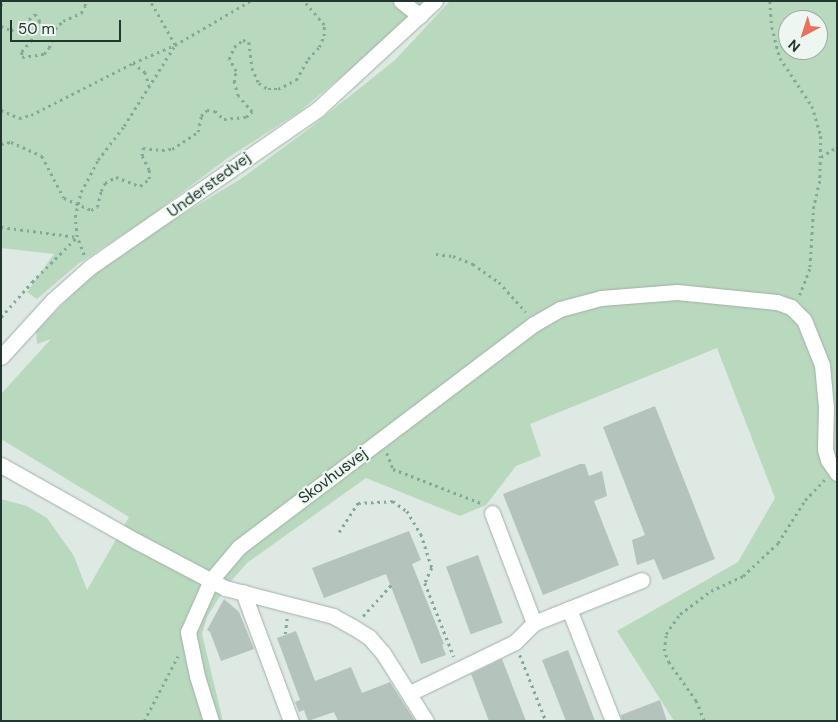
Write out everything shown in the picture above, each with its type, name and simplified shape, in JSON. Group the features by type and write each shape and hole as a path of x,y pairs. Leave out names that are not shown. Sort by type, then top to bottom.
{"street":[{"path":"401,1 420,16"},
{"name":"Understedvej","path":"1,356 54,300 90,267 318,109 434,1"},
{"name":"Skovhusvej","path":"211,721 197,676 186,652 188,632 212,580 239,547 534,324 560,309 601,298 677,292 778,302 791,307"},
{"path":"791,307 804,320 822,365 826,407 825,449 828,460 836,472"},
{"path":"1,465 136,542 225,588 333,616 353,627 369,637 383,653 426,721"},
{"path":"489,509 534,623"},
{"path":"410,693 515,642 534,623 642,580"},
{"path":"243,592 290,721"},
{"path":"569,609 613,721"}],"path":[{"path":"1,6 2,1"},
{"path":"1,26 11,30 20,28 35,14 40,21 32,40 22,52 22,57 44,54 49,48 55,29 63,21 81,13 85,6 85,1"},
{"path":"150,1 175,45"},
{"path":"1,110 19,118 31,115 133,63 175,45 250,1"},
{"path":"1,144 11,142 42,156 64,198 91,210 97,207 100,191 105,182 116,177 140,186 149,179 149,170 142,156 143,148 172,149 198,132 201,116 207,110 215,111 224,120 246,117 252,112 238,96 234,82 236,71 230,59 234,47 243,40 249,42 252,68 259,82 268,89 278,90 296,80 308,59 319,47 324,36 324,25 304,1"},
{"path":"770,1 772,27 780,58 812,106 821,136 820,181 814,206 810,269 799,298 791,307"},
{"path":"90,267 77,237 77,205 98,160 124,126 175,45"},
{"path":"133,63 145,72 149,85"},
{"path":"821,157 837,147"},
{"path":"1,227 77,237"},
{"path":"1,318 32,282 77,237"},
{"path":"436,254 453,256 473,264 499,282 514,296 534,324"},
{"path":"382,440 393,469 489,509"},
{"path":"704,721 696,701 669,664 664,651 666,634 680,614 711,591 743,576 778,544 804,500 836,472"},
{"path":"339,532 358,503 393,501 407,511 421,534 432,568 425,583 458,670"},
{"path":"353,627 391,585"},
{"path":"515,642 546,721"},
{"path":"144,721 186,652"}],"green space":[{"path":"1,1 426,1 379,45 299,112 229,157 145,220 78,264 37,299 27,292 54,254 1,248"},
{"path":"450,1 837,1 837,721 674,721 617,631 738,562 775,498 717,348 530,424 541,456 516,466 486,505 460,516 366,478 247,563 225,588 207,617 202,634 223,721 1,721 1,499 27,506 47,518 74,556 87,590 129,517 1,439 1,394 51,339 37,344 36,331 97,270 149,235 242,178 306,131 395,60"}],"building":[{"path":"655,406 715,559 663,580 654,559 637,565 632,540 645,535 603,427"},
{"path":"580,464 585,464 589,476 602,471 607,496 594,501 619,565 543,595 503,494"},
{"path":"409,531 421,560 412,564 444,644 442,645 446,655 421,664 386,574 324,598 312,568"},
{"path":"478,555 503,623 471,634 446,567"},
{"path":"224,599 239,612 254,649 221,661 210,632 207,630"},
{"path":"296,631 315,681 351,667 362,693 390,682 415,721 338,721 334,712 308,721 304,710 299,712 295,702 300,700 277,638"},
{"path":"568,650 595,721 566,721 542,660"},
{"path":"502,659 526,721 489,721 471,674"},
{"path":"660,700 667,721 622,721 621,715"}]}
